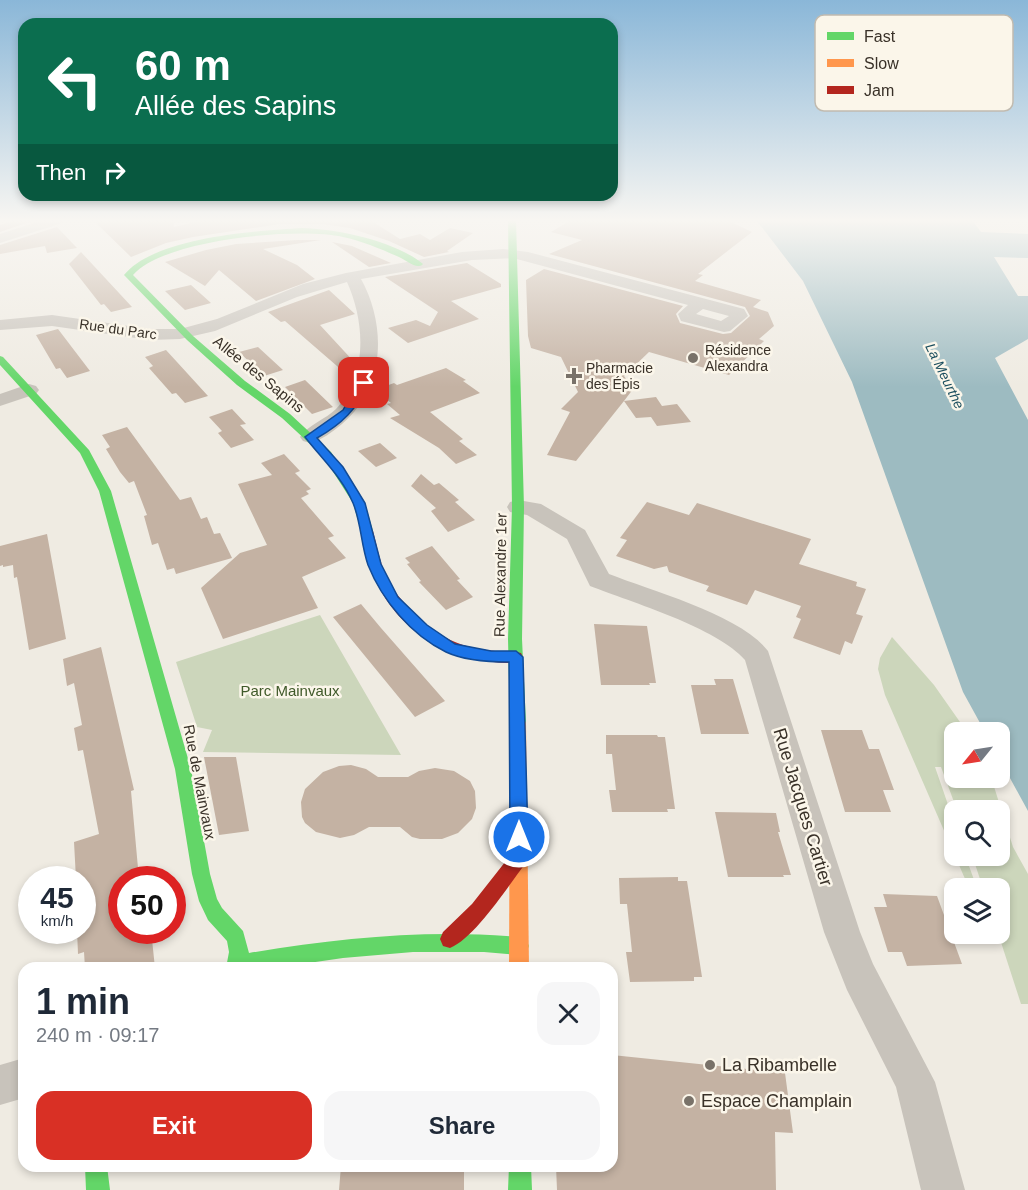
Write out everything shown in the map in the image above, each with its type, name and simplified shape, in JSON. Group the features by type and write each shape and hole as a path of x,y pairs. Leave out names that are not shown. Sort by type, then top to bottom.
{"street":[{"name":"Allée des Sapins","path":"130,276 184,333 310,437 339,470 359,503 379,576 399,606 422,629 451,648 491,657 516,657"},
{"name":"Rue du Parc","path":"0,325 33,320 59,321 143,333 184,333 217,324 301,291 360,276"},
{"name":"Rue Alexandre 1er","path":"513,276 518,515 516,657 519,752 519,962"},
{"name":"Rue du Parc","path":"595,276 699,304"},
{"path":"310,437 329,427 346,412 356,399 366,378 370,358 369,336 364,309 352,277"},
{"name":"Rue de Mainvaux","path":"0,358 85,452 105,491 183,770 201,874 208,901 215,914 236,938 239,951 238,962"},
{"path":"0,400 29,390"},
{"name":"Rue Jacques Cartier","path":"518,515 556,523 577,535 599,580 720,627 738,636 751,647 758,658 842,932 860,977 915,1082 943,1190"},
{"path":"450,939 479,910 519,858"},
{"name":"Rue de Mainvaux","path":"259,962 346,946 418,939 481,940 519,946"},
{"path":"0,1085 18,1080"},
{"path":"96,1172 98,1190"},
{"path":"520,1172 520,1190"}],"green space":[{"name":"Parc Mainvaux","path":"320,615 401,755 203,752 212,730 197,727 176,662"},
{"path":"892,637 934,685 960,722 944,722 944,775 941,767 935,767 946,800 944,800 944,831 885,695 878,669 880,658"},
{"path":"949,788 994,788 998,800 953,800"},
{"path":"1010,837 1028,874 1028,1004 1021,1004 1002,944 1010,944 1010,878 980,878 976,866 1010,866"},
{"path":"960,866 969,866 973,878 965,878"}],"water":[{"name":"La Meurthe","path":"799,276 1005,276 1018,296 1028,296 1028,339 995,358 1028,420 1028,811 1010,778 1010,722 980,722 963,692 852,382"}],"building":[{"path":"78,276 103,276 132,307 111,312 104,304 101,305"},
{"path":"188,276 214,276 205,286"},
{"path":"226,276 311,276 315,279 256,301"},
{"path":"487,276 501,284 501,287 451,301 479,319 408,343 388,328 416,320 430,326 438,312 385,277"},
{"path":"533,276 569,276 683,306 676,314 680,323 723,334 731,333 750,316 745,307 629,276 702,276 695,281 761,300 753,307 768,312 774,326 759,339 764,341 729,375 649,352 624,376 633,389 576,461 547,455 570,412 561,409 578,392 561,357 531,348 528,336 526,280"},
{"path":"191,285 211,303 185,310 165,291"},
{"path":"329,290 355,314 320,325 356,364 352,379 285,321 281,322 268,312"},
{"path":"58,329 90,371 67,378 60,368 56,369 36,335"},
{"path":"258,347 283,370 264,376 239,352"},
{"path":"166,350 208,396 185,403 176,393 172,394 149,368 153,366 145,357"},
{"path":"446,368 466,380 463,381 480,393 430,412 463,439 459,441 477,455 456,464 439,448 390,418 400,415 387,404 391,403 375,390"},
{"path":"305,380 333,407 312,414 285,387"},
{"path":"656,397 662,406 677,404 691,422 657,426 651,417 636,418 624,401"},
{"path":"232,409 246,424 240,425 254,440 231,448 218,433 222,431 209,417"},
{"path":"127,427 180,500 191,497 201,519 207,517 214,534 220,533 232,558 176,574 174,568 167,570 158,543 152,545 144,516 147,515 134,481 129,483 120,472 106,449 110,447 102,435"},
{"path":"380,443 397,458 376,467 358,451"},
{"path":"284,454 300,471 295,473 311,489 306,491 309,494 301,498 334,536 328,538 346,558 302,577 318,608 223,639 201,588 240,553 267,545 238,484 272,475 261,463"},
{"path":"421,474 434,485 439,483 459,500 455,502 475,520 448,532 431,511 436,508 411,486"},
{"path":"647,502 689,515 697,503 811,539 799,564 857,582 856,586 866,589 856,614 863,616 852,644 845,641 840,655 793,638 801,619 796,617 801,606 755,590 747,605 706,591 709,586 669,572 667,566 654,569 616,556 627,540 620,538"},
{"path":"47,534 66,639 29,650 17,577 14,578 13,565 0,566 0,546"},
{"path":"432,546 460,579 457,580 473,597 446,610 419,582 421,581 405,558"},
{"path":"361,604 445,701 415,717 333,617"},
{"path":"594,624 647,626 656,683 601,685"},
{"path":"101,647 134,790 131,791 138,866 108,866 108,944 152,944 154,962 85,962 84,952 78,954 78,944 96,944 96,866 75,866 74,842 99,834 83,750 78,751 74,728 82,725 74,683 67,686 63,659"},
{"path":"714,679 733,679 749,734 701,734 691,685 716,685"},
{"path":"821,730 862,730 869,749 879,749 894,790 883,790 891,812 845,812"},
{"path":"606,735 665,737 675,809 667,809 668,812 612,812 609,790 616,790 612,754 606,754"},
{"path":"204,757 236,757 249,831 219,835"},
{"path":"351,765 366,769 378,777 408,777 419,771 435,768 454,771 470,781 475,791 476,808 472,819 458,833 442,839 412,837 400,827 369,827 354,835 340,838 316,832 305,823 302,817 301,802 305,789 323,772 339,766"},
{"path":"715,812 776,813 780,832 778,832 791,875 728,877"},
{"path":"678,877 678,881 687,881 702,977 694,977 694,981 630,982 626,952 632,952 627,904 620,904 619,878"},
{"path":"883,894 937,896 944,915 944,944 955,944 962,964 907,966 902,952 888,952 874,907 887,907"},
{"name":"Espace Champlain","path":"618,1056 785,1073 793,1133 775,1132 776,1190 557,1190 556,1172 618,1172"},
{"path":"340,1172 464,1172 464,1190 339,1190"}],"traffic: fast":[{"path":"129,276 190,338 241,383 286,416 327,454 359,503 367,531"},
{"path":"513,276 518,507 515,639 518,723"},
{"path":"0,359 85,452 105,491 183,769 201,874 208,901 215,914 236,937 239,952 237,962"},
{"path":"251,962 378,945 448,942 519,946"},
{"path":"96,1172 98,1190"},
{"path":"520,1172 520,1190"}],"traffic: slow":[{"path":"518,723 519,962"}],"traffic: jam":[{"path":"367,531 375,564 384,585 400,607 420,628 442,644 452,648 484,655 516,657"},
{"path":"450,939 479,910 519,858"}],"place":[{"name":"Résidence Alexandra","path":"693,358"},
{"name":"Pharmacie des Épis","path":"574,376"},
{"name":"La Ribambelle","path":"710,1065"},
{"name":"Espace Champlain","path":"689,1101"}],"route":[{"path":"364,383 355,402 338,420 310,437 327,454 351,488 364,516 379,576 393,600 405,613 437,641 451,648 491,657 516,657 519,837"}]}
